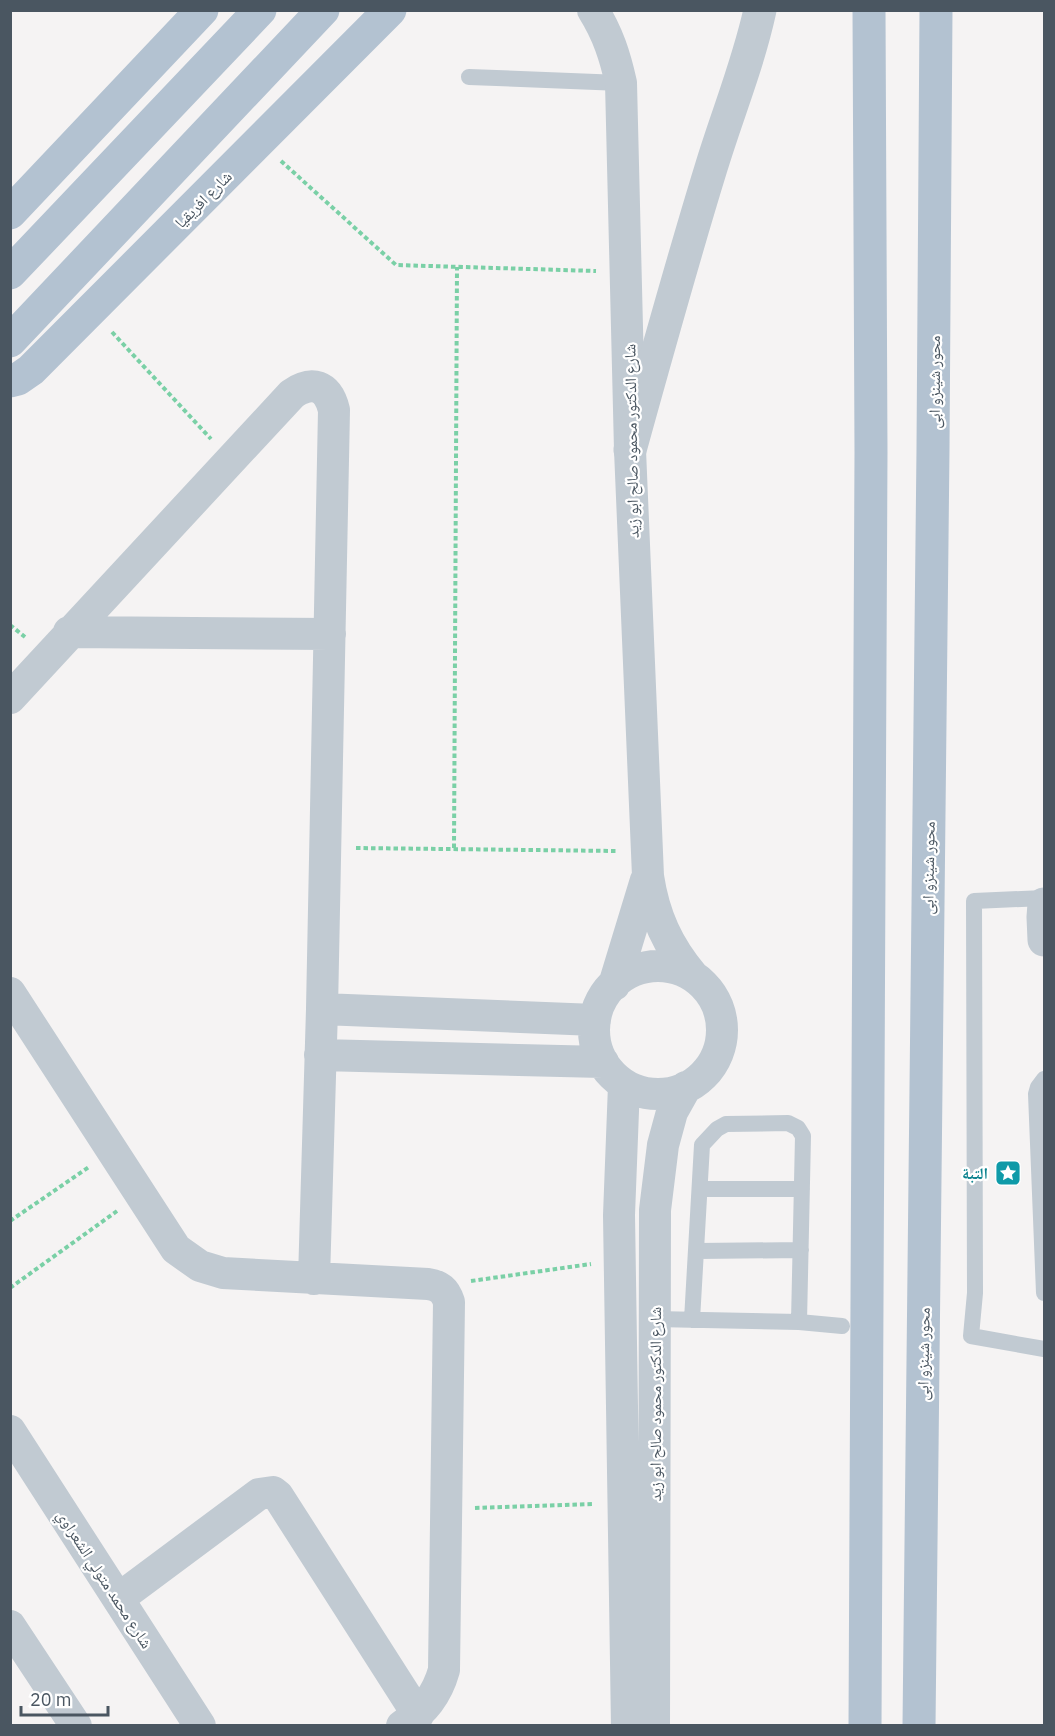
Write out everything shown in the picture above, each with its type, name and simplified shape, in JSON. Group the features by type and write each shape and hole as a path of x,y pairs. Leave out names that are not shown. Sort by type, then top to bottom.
{"main road":[{"path":"10,213 202,10"},
{"path":"10,273 260,10"},
{"path":"10,341 323,10"},
{"name":"شارع افريقيا","path":"10,381 18,379 31,370 390,10"},
{"path":"865,1725 872,452 869,10"},
{"name":"محور شينزو ابى","path":"919,1725 933,496 936,10"}],"street":[{"name":"شارع الدكتور محمود صالح ابو زيد","path":"593,10 614,51 621,83 630,450 647,864 651,898 667,940 693,976"},
{"path":"630,450 688,243 737,94 760,10"},
{"path":"10,698 291,394 301,387 313,386 324,390 331,398 334,410 315,1279"},
{"path":"69,632 330,634"},
{"name":"شارع الدكتور محمود صالح ابو زيد","path":"614,985 647,864"},
{"path":"1044,904 1042,917 1044,940"},
{"path":"644,968 669,968 693,976 714,998 719,1011 722,1034 717,1056 699,1079 671,1093 655,1094 624,1085 603,1062 596,1041 595,1020 602,1001 614,985 627,974 644,968"},
{"path":"10,993 176,1249 200,1266 232,1274 438,1286 446,1292 449,1302 444,1670 432,1699 410,1720 278,1496 273,1492 259,1494 118,1599"},
{"path":"322,1009 595,1020"},
{"path":"320,1055 603,1062"},
{"name":"شارع الدكتور محمود صالح ابو زيد","path":"624,1085 619,1260 627,1725"},
{"name":"شارع الدكتور محمود صالح ابو زيد","path":"654,1725 655,1210 658,1177 672,1112 686,1087"},
{"name":"شارع محمد متولي الشعراوي","path":"10,1431 200,1725"},
{"path":"10,1626 76,1725"}],"lane":[{"path":"469,77 621,83"},
{"path":"1044,897 974,901 975,1293 964,1336 1044,1349"},
{"path":"1044,1078 1036,1094 1044,1293"},
{"path":"692,1320 698,1251 702,1145 717,1129 726,1124 788,1123 798,1128 803,1136 799,1322"},
{"path":"700,1189 802,1189"},
{"path":"698,1251 801,1250"},
{"path":"655,1319 799,1322 842,1326"}],"path":[{"path":"260,142 396,265 627,271"},
{"path":"454,848 457,267"},
{"path":"92,310 230,459"},
{"path":"325,848 454,848 647,864"},
{"path":"10,1221 112,1150"},
{"path":"10,1288 141,1194"},
{"path":"438,1286 619,1260"},
{"path":"447,1508 623,1504"}],"place":[{"name":"التبة","path":"1008,1173"}]}
